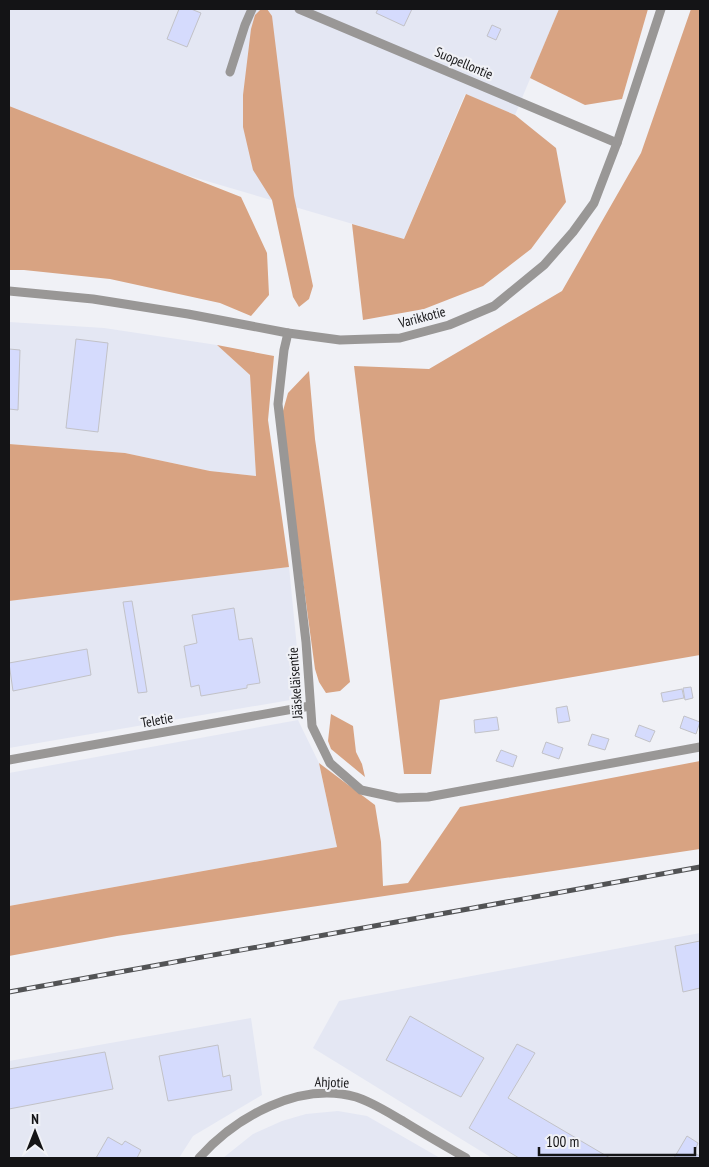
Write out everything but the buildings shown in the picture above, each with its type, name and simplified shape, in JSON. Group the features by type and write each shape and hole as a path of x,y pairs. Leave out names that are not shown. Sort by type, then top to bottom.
{"street":[{"path":"230,72 252,9"},
{"name":"Suopellontie","path":"299,9 617,143"},
{"name":"Varikkotie","path":"9,291 93,299 188,314 288,333 340,340 400,338 449,325 494,306 544,265 573,232 594,203 617,143 661,9"},
{"name":"Jääskeläisentie","path":"288,333 284,350 278,404 306,642 312,726 330,763 361,790 398,798 428,797 700,747"},
{"name":"Teletie","path":"9,760 310,706"},
{"name":"Ahjotie","path":"199,1158 209,1147 241,1122 274,1104 308,1095 329,1093 356,1097 384,1110 466,1158"}],"shaded area":[{"path":"9,9 559,9 515,115 465,94 404,239 9,123"},
{"path":"261,9 267,9 272,16 294,196 313,286 309,299 299,307 293,297 272,200 253,170 243,127 243,95 251,29 255,15"},
{"path":"559,9 648,9 622,99 585,105 530,78"},
{"path":"691,9 700,9 700,655 440,700 431,774 404,774 354,366 429,369 562,291 641,153"},
{"path":"466,94 515,115 556,148 566,202 531,249 483,286 424,309 363,320 352,224 404,239"},
{"path":"9,106 241,197 267,253 269,295 251,316 220,303 110,279 9,270"},
{"path":"9,322 104,328 217,345 250,375 256,476 210,471 125,453 9,444"},
{"path":"217,345 274,356 268,420 289,567 9,601 9,444 125,453 210,471 256,476 250,375"},
{"path":"309,371 315,439 350,682 340,691 326,693 319,682 315,669 281,418 288,393"},
{"path":"289,567 302,698 9,748 9,601"},
{"path":"331,714 353,726 356,752 362,764 365,777 331,749 328,741"},
{"path":"298,720 319,763 337,847 9,906 9,773"},
{"path":"700,761 700,849 117,936 9,956 9,906 337,847 319,763 375,805 381,842 383,886 408,883 460,807"},
{"path":"700,933 700,1158 492,1158 313,1048 339,1001"},
{"path":"251,1018 262,1095 193,1136 179,1158 9,1158 9,1061"},
{"path":"338,1111 367,1116 440,1158 223,1158 253,1134 282,1121 306,1114"}],"railway":[{"path":"9,992 700,867"}]}
